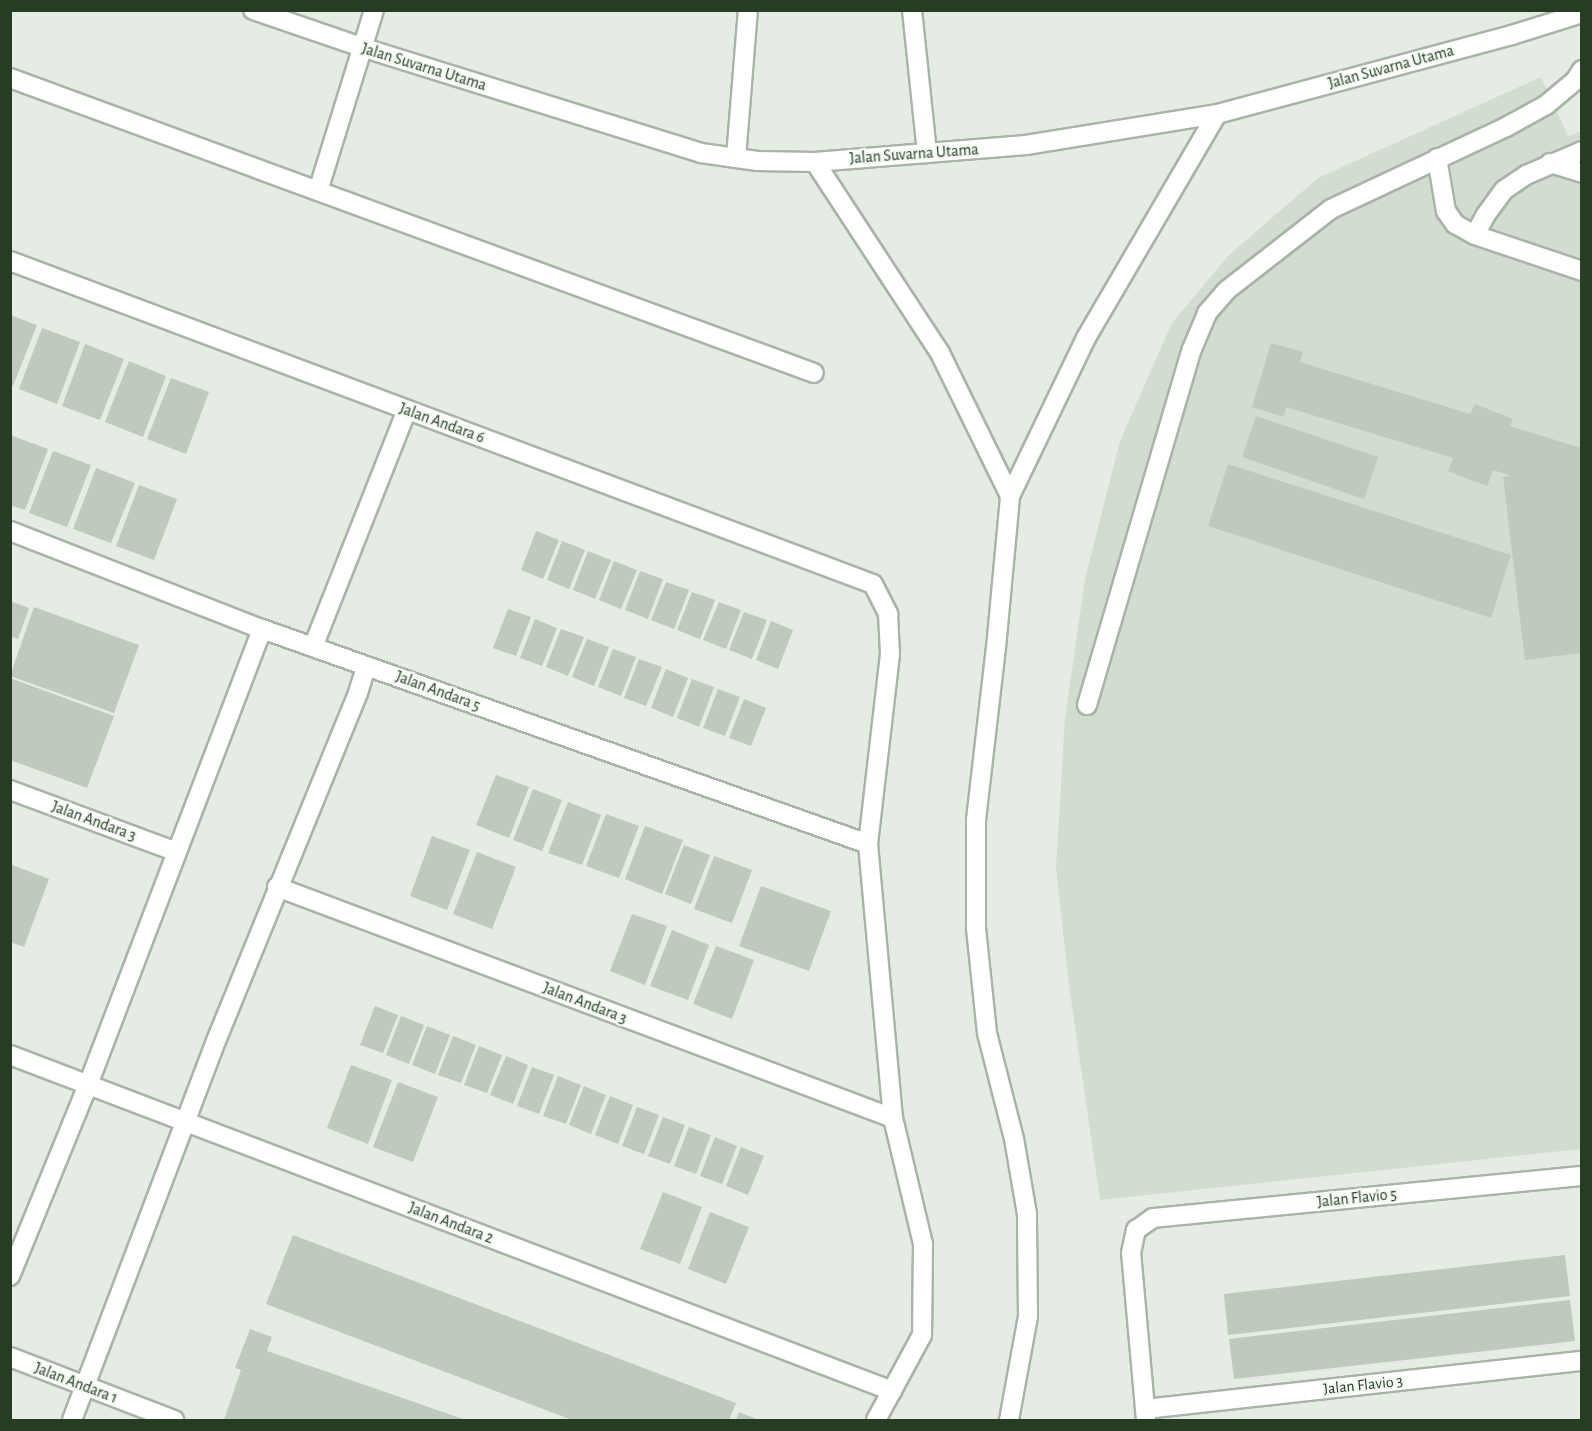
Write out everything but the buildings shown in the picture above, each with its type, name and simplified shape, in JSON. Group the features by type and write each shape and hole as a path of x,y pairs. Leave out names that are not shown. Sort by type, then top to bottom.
{"street":[{"name":"Jalan Suvarna Utama","path":"253,10 361,48 701,153 757,161 815,162 1026,145 1217,114 1558,15 1581,13"},
{"path":"318,191 374,10"},
{"path":"736,158 748,10"},
{"path":"912,10 927,153"},
{"path":"1087,705 1192,349 1207,313 1227,290 1331,209 1506,127 1546,105 1575,81 1581,70"},
{"path":"10,78 814,373"},
{"path":"1009,1420 1028,1316 1027,1214 1014,1139 987,1033 976,928 976,820 996,648 1010,496 1086,338 1217,114"},
{"path":"1475,236 1485,216 1504,190 1526,175 1581,151"},
{"path":"1437,158 1446,211 1455,224 1475,236 1581,271"},
{"path":"815,162 940,353 1010,496"},
{"path":"1550,163 1581,173"},
{"name":"Jalan Andara 6","path":"10,261 873,584 888,614 890,654 868,844"},
{"path":"313,647 407,410"},
{"name":"Jalan Andara 5","path":"10,531 262,629 868,844"},
{"path":"10,1276 88,1085 262,629"},
{"path":"72,1420 185,1122 358,693 366,666"},
{"name":"Jalan Andara 3","path":"10,790 177,852"},
{"path":"868,844 893,1118 922,1245 922,1335 876,1420"},
{"name":"Jalan Andara 3","path":"278,887 893,1118"},
{"name":"Jalan Andara 2","path":"10,1055 892,1391"},
{"name":"Jalan Flavio 5","path":"1145,1415 1131,1253 1136,1230 1153,1218 1581,1176"},
{"name":"Jalan Andara 1","path":"10,1358 174,1420"},
{"name":"Jalan Flavio 3","path":"1145,1415 1581,1361"}],"shaded area":[{"path":"1541,77 1568,136 1582,131 1581,1149 1100,1200 1068,978 1056,866 1065,719 1085,579 1120,441 1172,323 1228,256 1318,178"}]}
